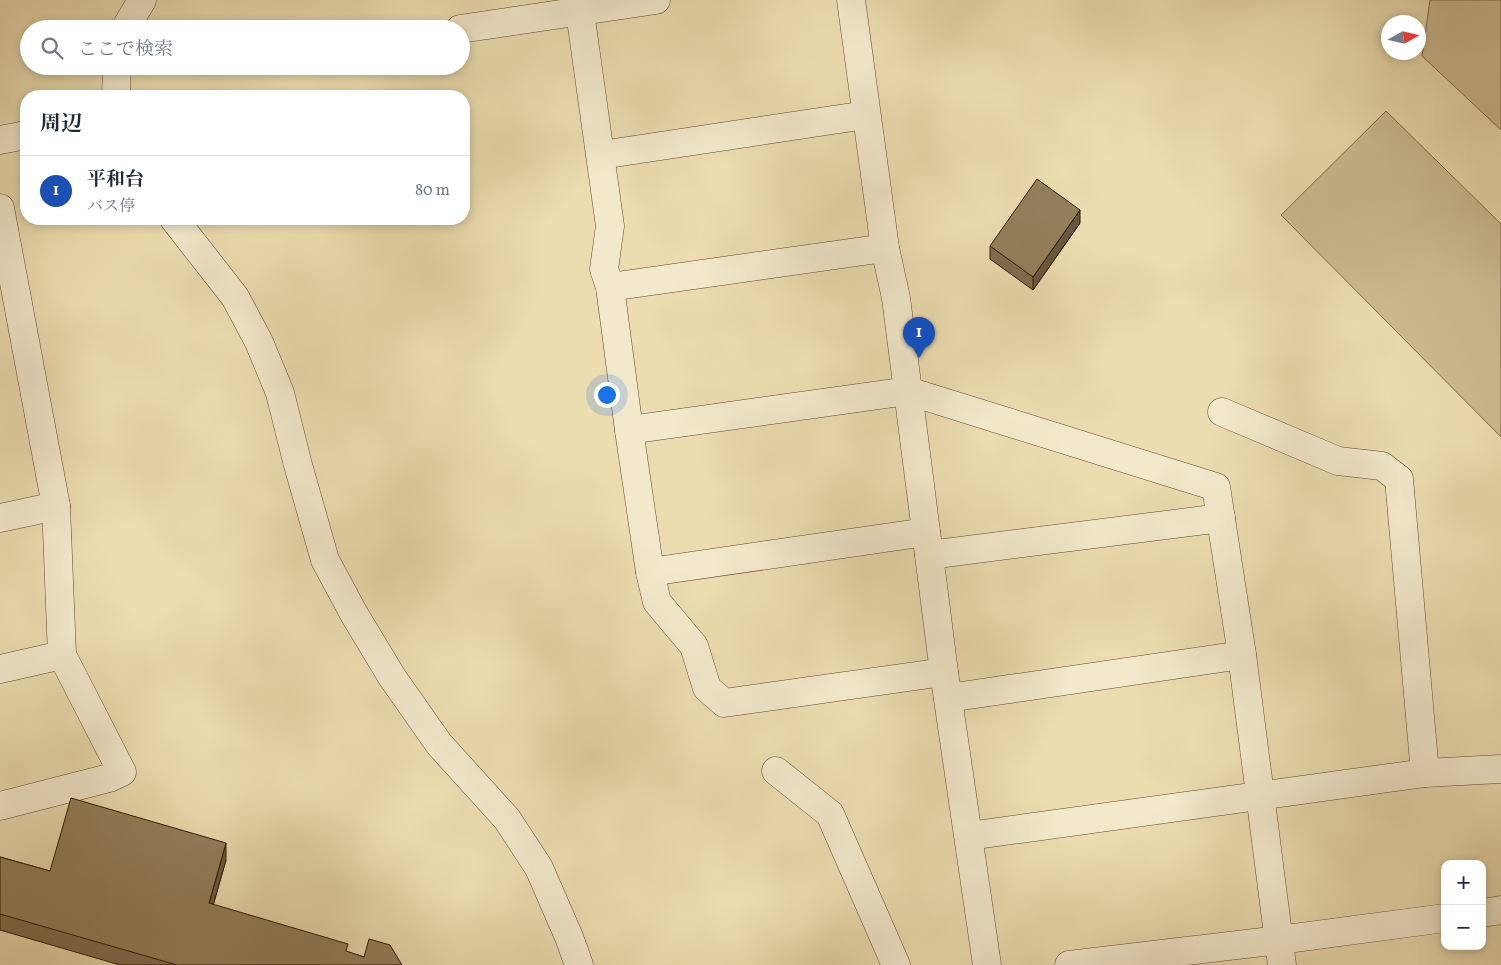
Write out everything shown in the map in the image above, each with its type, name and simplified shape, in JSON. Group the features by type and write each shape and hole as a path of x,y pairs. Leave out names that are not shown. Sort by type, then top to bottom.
{"street":[{"path":"131,20 142,0"},
{"path":"470,28 656,0"},
{"path":"851,0 885,248 896,298 946,685 987,965"},
{"path":"580,12 610,226 604,269 610,287 650,572 658,602 694,646 707,688 724,703 946,685 1242,655"},
{"path":"116,90 117,75"},
{"path":"601,155 866,115"},
{"path":"0,140 20,136"},
{"path":"0,208 56,506 62,655 122,772 110,778 0,806"},
{"path":"179,225 235,297 259,342 280,393 325,560 354,614 392,677 439,744 507,819 538,868 570,937 579,965"},
{"path":"610,287 885,248"},
{"path":"629,430 908,391 1216,487 1242,655 1280,953"},
{"path":"1222,412 1338,461 1382,466 1399,479 1425,774"},
{"path":"0,518 56,506"},
{"path":"650,572 927,544 1222,518"},
{"path":"0,669 62,655"},
{"path":"969,836 1425,774 1501,769"},
{"path":"776,771 830,814 896,965"},
{"path":"1486,912 1501,910"},
{"path":"1069,965 1280,953 1441,919"}],"shaded area":[{"path":"1430,0 1501,0 1501,130 1426,60 1426,28"},
{"path":"1386,111 1501,224 1501,437 1281,215"}],"building":[{"path":"1037,179 1080,210 1033,277 990,246"},
{"path":"71,798 226,843 209,903 348,944 346,951 364,957 369,939 390,945 402,965 177,965 0,914 0,857 50,871"}],"place":[{"name":"平和台","path":"919,358"}]}
